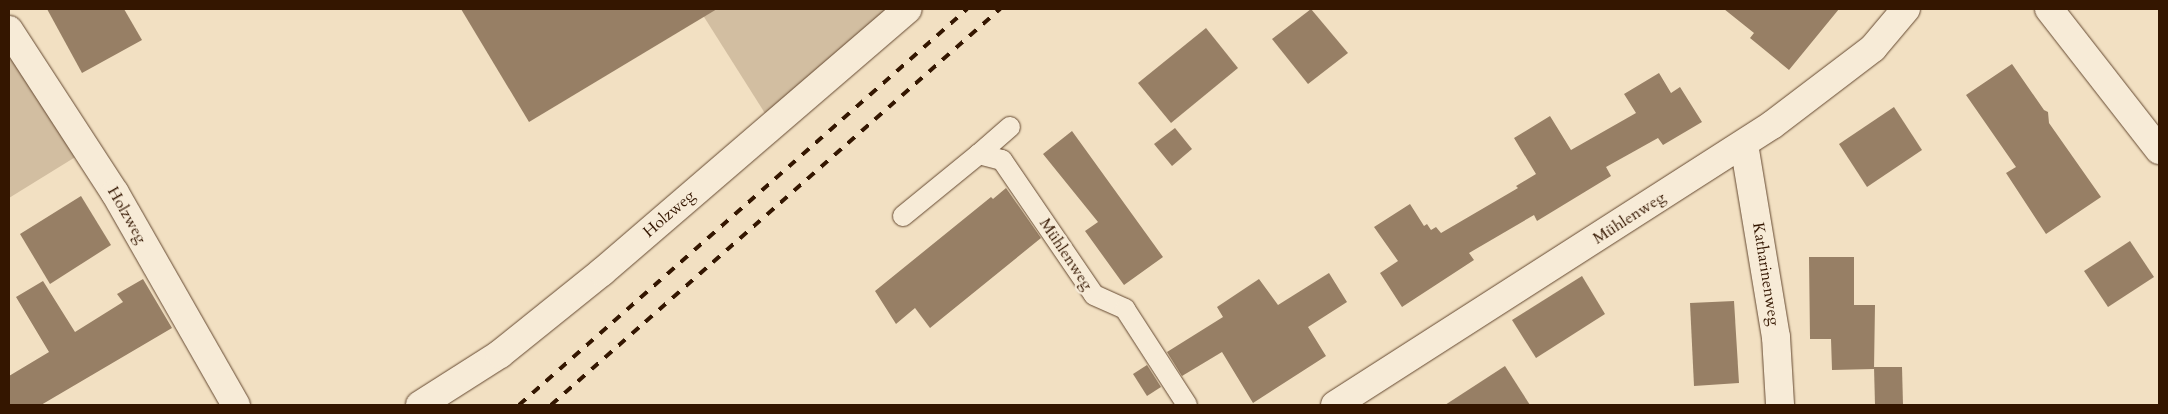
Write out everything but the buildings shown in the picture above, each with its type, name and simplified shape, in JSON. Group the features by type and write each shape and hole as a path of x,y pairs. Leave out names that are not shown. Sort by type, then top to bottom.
{"street":[{"name":"Holzweg","path":"420,405 500,354 602,272 908,9"},
{"name":"Mühlenweg","path":"1336,405 1744,144 1873,48 1906,9"},
{"path":"2049,9 2159,150"},
{"name":"Holzweg","path":"9,30 115,193 236,405"},
{"name":"Katharinenweg","path":"1744,144 1776,337 1780,405"}],"lane":[{"path":"903,216 1010,127"},
{"name":"Mühlenweg","path":"979,154 1002,160 1094,295 1125,309 1187,405"}],"shaded area":[{"path":"699,9 890,9 766,115"},
{"path":"9,50 77,156 9,198"}],"railway":[{"path":"519,405 967,9"},
{"path":"551,405 1000,9"}]}
